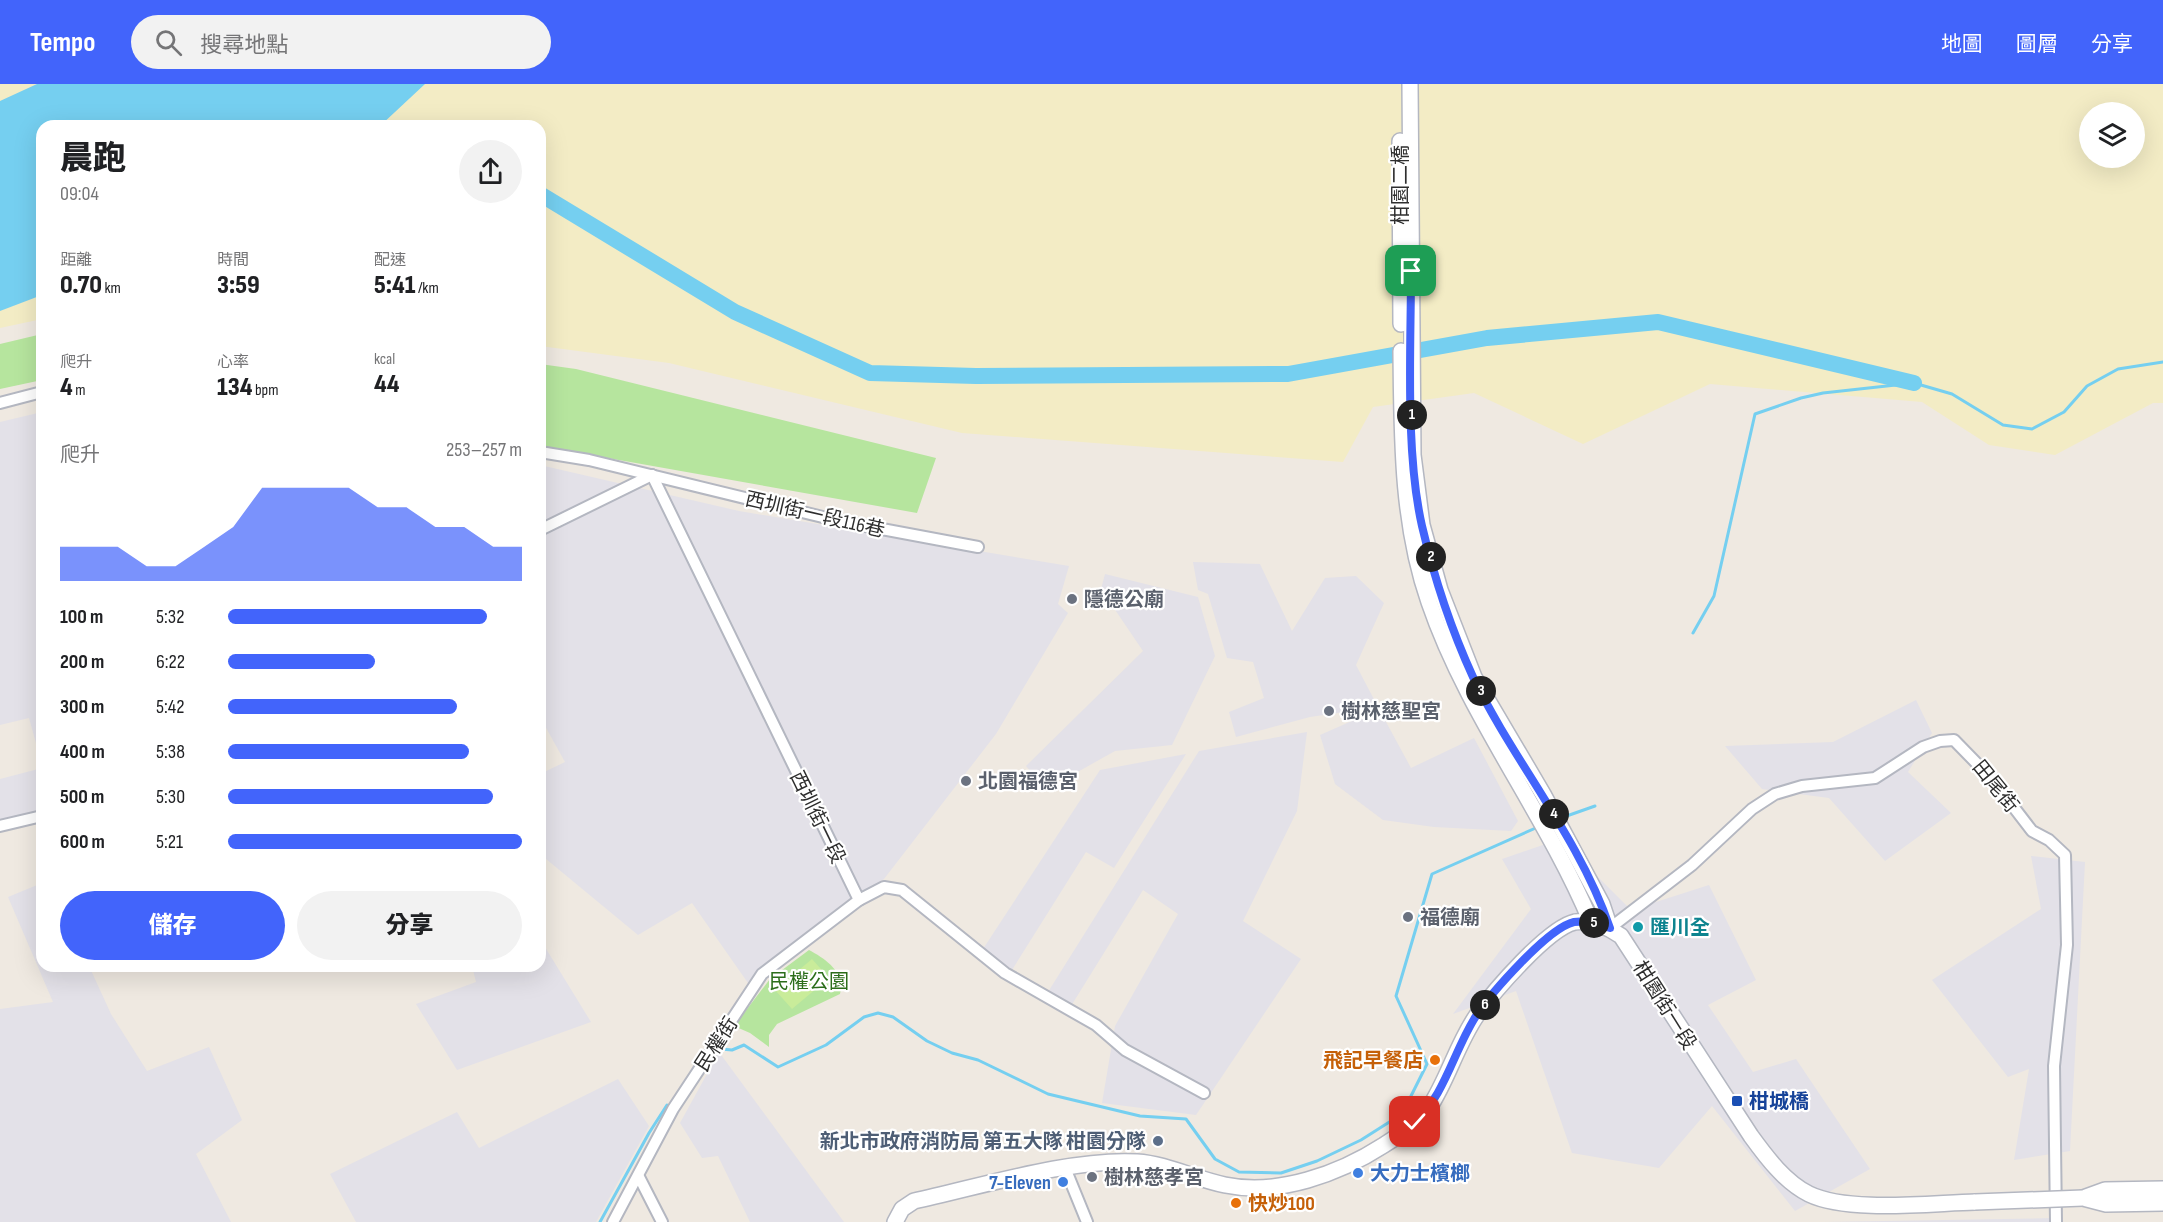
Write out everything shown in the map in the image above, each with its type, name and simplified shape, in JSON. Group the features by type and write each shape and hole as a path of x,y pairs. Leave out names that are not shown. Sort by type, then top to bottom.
{"street":[{"name":"柑園二橋","path":"1400,84 1404,484 1427,572"},
{"name":"柑園二橋","path":"1410,84 1413,455 1427,572"},
{"path":"0,403 36,394"},
{"name":"西圳街一段116巷","path":"546,453 652,475 839,521 978,548"},
{"path":"546,527 652,475"},
{"name":"西圳街一段","path":"652,475 859,900"},
{"path":"1427,572 1429,603 1455,665 1572,877 1591,922"},
{"path":"1427,572 1474,677 1543,794 1602,904 1610,928"},
{"name":"田尾街","path":"1610,928 1692,865 1752,809 1775,794 1802,786 1875,778 1923,747 1940,741 1954,740 1992,779 2032,831 2049,840 2065,855 2067,945 2054,1066 2056,1222"},
{"path":"0,826 36,817"},
{"path":"859,900 884,887 902,890 1005,973 1096,1025 1125,1050 1204,1093"},
{"name":"民權街","path":"613,1222 674,1109 762,974 859,900"},
{"name":"柑園街一段","path":"895,1222 902,1209 914,1201 1065,1168 1138,1162 1224,1185 1255,1188 1301,1183 1346,1164 1383,1146 1428,1110 1477,1015 1516,967 1558,930 1574,922 1591,922 1610,928 1622,936 1766,1157 1793,1183 1810,1195 1848,1203 1874,1205 2083,1198"},
{"path":"1065,1168 1087,1222"},
{"path":"639,1177 662,1222"},
{"path":"2083,1198 2105,1190 2163,1189"},
{"path":"2083,1198 2106,1204 2163,1203"}],"shaded area":[{"path":"36,413 36,743 29,718 0,725 0,422"},
{"path":"546,466 739,511 1069,566 1058,604 1068,613 996,734 884,879 851,901 748,983 692,903 638,935 546,859 546,771 565,762 546,728"},
{"path":"1193,562 1260,564 1292,631 1325,578 1356,576 1384,603 1356,665 1378,707 1310,717 1236,737 1229,712 1264,698 1253,662 1227,658 1208,594 1198,590"},
{"path":"1105,574 1198,597 1215,656 1172,745 1115,751 1065,779 1034,775 1026,766 1143,651 1101,589"},
{"path":"1916,700 1932,733 1908,772 1951,813 1885,861 1829,798 1762,789 1725,746 1833,742"},
{"path":"1379,709 1411,768 1474,738 1518,821 1511,831 1434,827 1383,820 1335,784 1320,735"},
{"path":"1307,732 1297,811 1243,921 1301,959 1196,1115 1102,1103 1115,1026 1178,914 1143,890 1071,1006 1048,992 1199,751"},
{"path":"1186,754 1114,868 1086,852 1012,970 983,949 1100,770"},
{"path":"36,770 36,812 0,821 0,779"},
{"path":"1560,839 1631,910 1709,885 1756,980 1708,1005 1753,1072 1796,1059 1870,1169 1795,1211 1712,1106 1659,1168 1572,1153 1516,991 1453,1014 1531,909 1502,859"},
{"path":"2031,856 2085,862 2070,1151 2014,1160 2029,1069 2008,1077 1932,980 2041,909"},
{"path":"36,885 36,962 8,897"},
{"path":"546,949 591,1022 457,1070 416,1004 476,982 474,972 546,972"},
{"path":"40,972 92,972 111,1014 147,1071 209,1047 242,1120 196,1154 231,1222 0,1222 0,1009 53,1002"},
{"path":"719,1052 844,1222 750,1222 718,1156 702,1158 680,1123"},
{"path":"618,1079 649,1126 596,1222 356,1222 330,1174 457,1112 479,1148"},
{"path":"2056,1218 2056,1222 1823,1222"}],"green space":[{"path":"36,335 36,381 0,389 0,344"},
{"path":"546,365 576,369 936,458 917,513 546,447"},
{"name":"民權公園","path":"809,950 828,962 837,973 841,986 840,994 777,1024 769,1035 769,1047 750,1033 734,1026 770,979"},
{"path":"812,959 829,978 792,1009 775,990"}],"sand":[{"path":"0,84 2163,84 2163,403 2153,403 2055,455 1989,445 1922,402 1710,384 1583,444 1474,393 1373,407 1343,462 962,433 669,363 546,347 546,120 36,120 36,320 0,328"}],"water":[{"path":"37,84 425,84 386,120 36,120 36,297 0,311 0,101"}],"waterway":[{"path":"546,198 735,312 870,373 976,376 1288,374 1487,338 1658,322 1914,383"},
{"path":"1693,633 1714,596 1755,414 1823,393 1914,383 1952,394 2003,425 2032,429 2064,412 2087,386 2118,369 2163,362"},
{"path":"1561,818 1595,806"},
{"path":"721,1049 732,1050 744,1045 778,1067 826,1045 864,1017 878,1013 893,1017 927,1041 952,1053 978,1060 1048,1094 1140,1116 1186,1119 1215,1159 1239,1172 1281,1173 1317,1161 1361,1140 1402,1114 1427,1064 1396,996 1432,874 1538,827"},
{"path":"600,1222 667,1105"}],"place":[{"name":"隱德公廟","path":"1072,599"},
{"name":"樹林慈聖宮","path":"1329,711"},
{"name":"北園福德宮","path":"966,781"},
{"name":"福德廟","path":"1408,917"},
{"name":"匯川全","path":"1638,927"},
{"name":"飛記早餐店","path":"1435,1060"},
{"name":"柑城橋","path":"1737,1101"},
{"name":"新北市政府消防局 第五大隊 柑園分隊","path":"1158,1141"},
{"name":"大力士檳榔","path":"1358,1173"},
{"name":"樹林慈孝宮","path":"1092,1177"},
{"name":"7-Eleven","path":"1063,1182"},
{"name":"快炒100","path":"1236,1203"}],"route":[{"path":"1411,271 1413,455 1422,525 1440,590 1455,633 1484,697 1543,794 1602,904 1610,928 1591,922 1574,922 1558,930 1516,967 1477,1015 1428,1110 1415,1122"}]}
